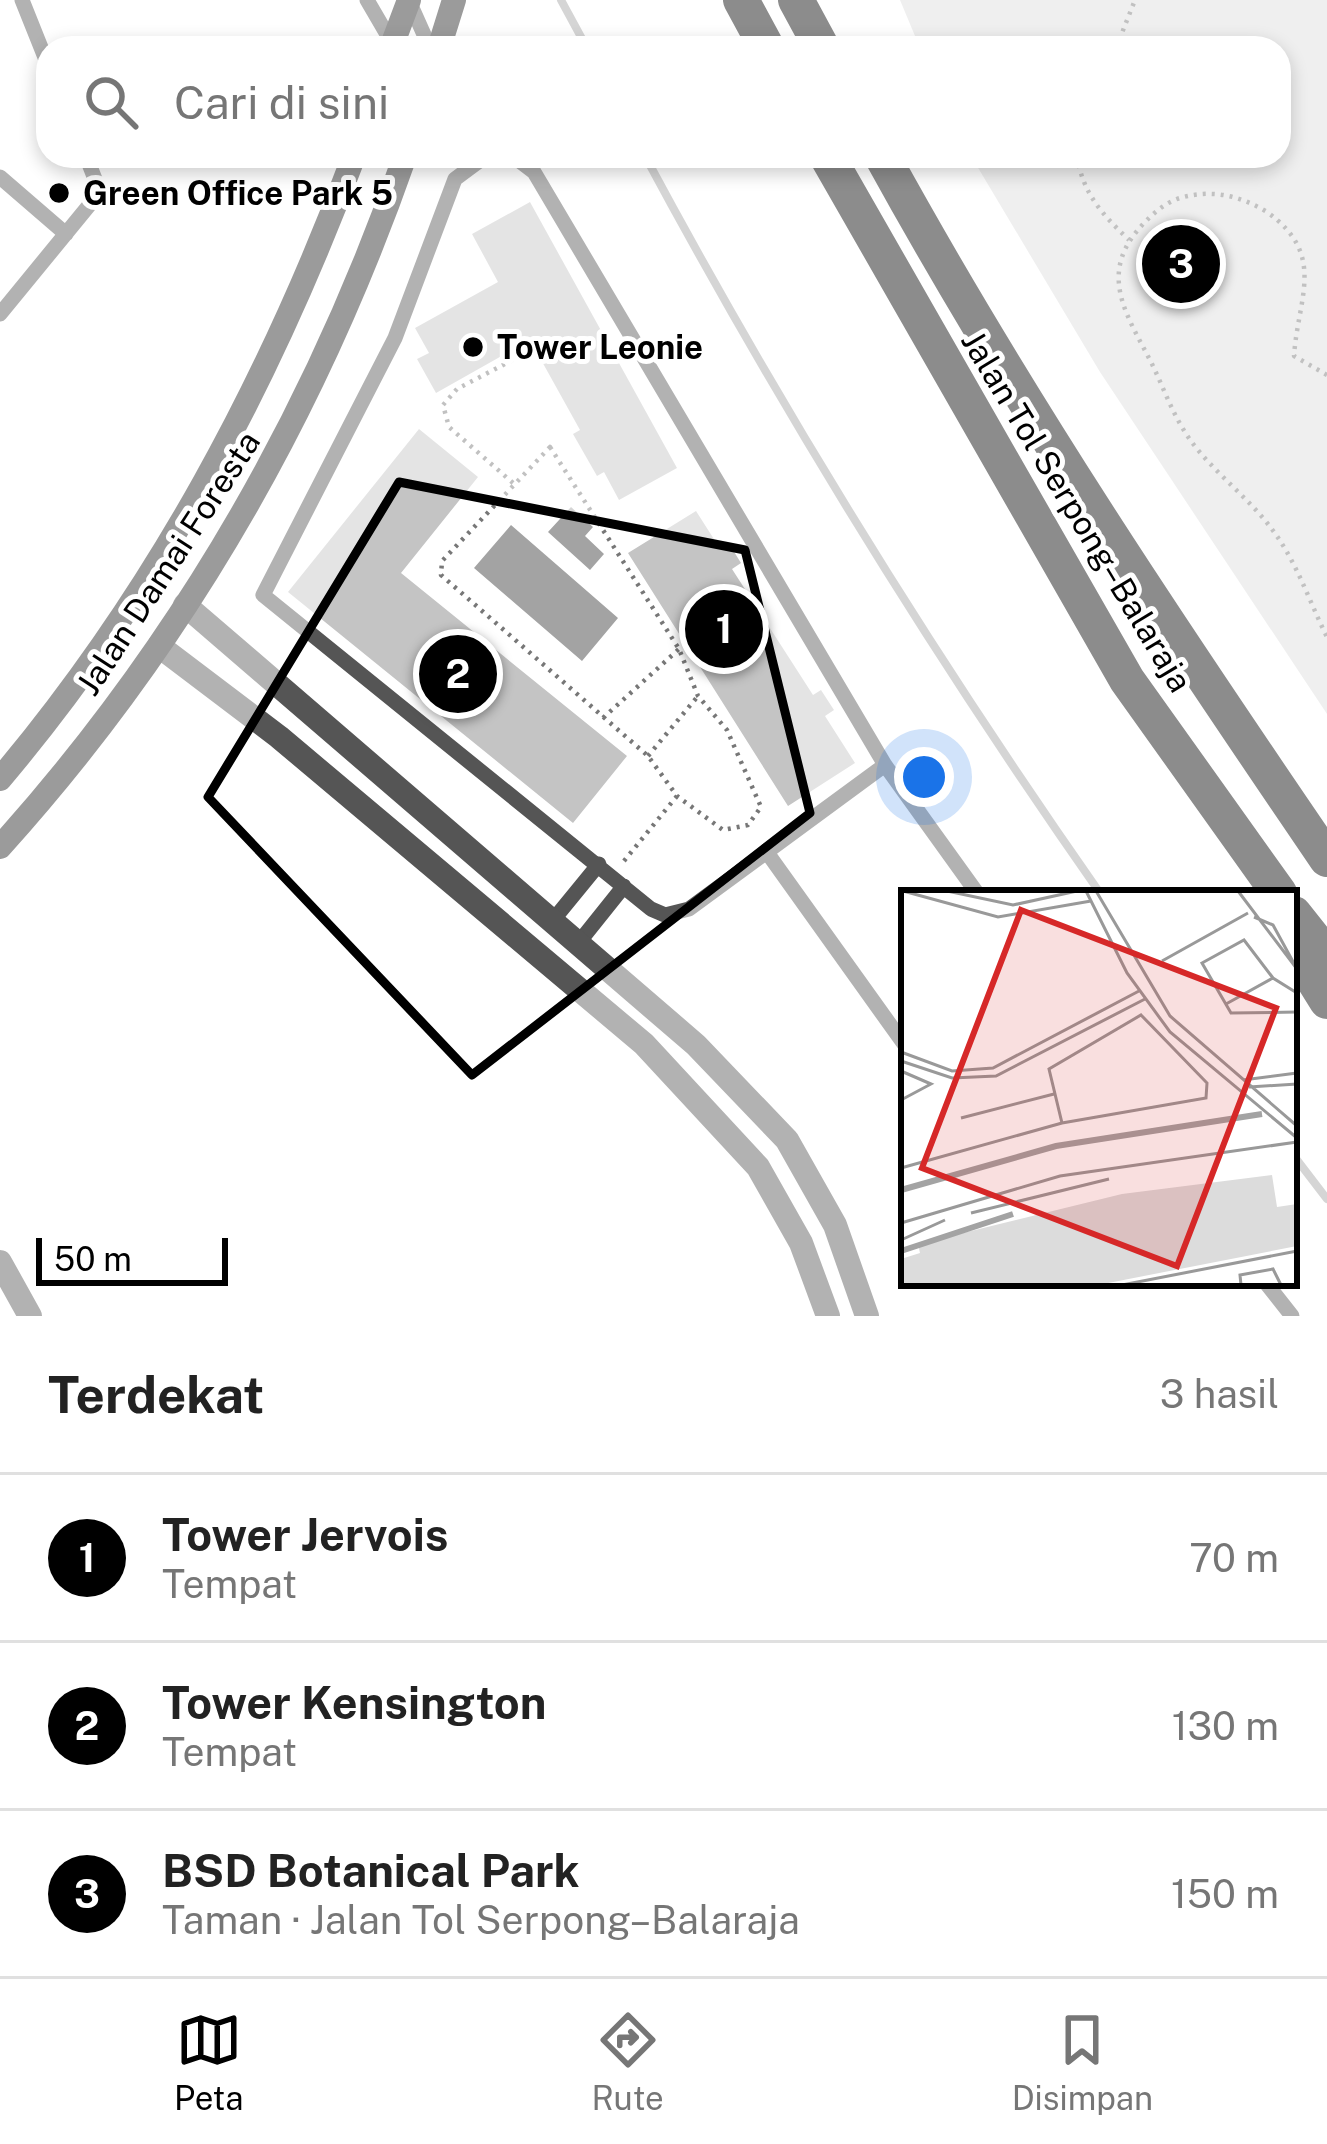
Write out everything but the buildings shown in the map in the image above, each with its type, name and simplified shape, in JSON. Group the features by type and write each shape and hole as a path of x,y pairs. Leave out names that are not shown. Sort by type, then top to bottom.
{"highway":[{"path":"741,0 760,36"},
{"path":"796,0 816,36"},
{"name":"Jalan Tol Serpong–Balaraja","path":"834,168 1127,680 1277,890"},
{"name":"Jalan Tol Serpong–Balaraja","path":"889,168 966,309 1123,560 1327,859"},
{"path":"1127,680 1258,890"},
{"path":"1297,918 1327,956"},
{"path":"1297,953 1327,1001"}],"main road":[{"path":"397,36 409,0"},
{"path":"439,36 454,0"},
{"name":"Jalan Damai Foresta","path":"0,779 99,656 196,503 313,263 349,168"},
{"name":"Jalan Damai Foresta","path":"0,847 97,732 159,646 290,436 355,292 401,168"}],"street":[{"path":"185,605 696,1045 787,1140 836,1225 867,1316"},
{"path":"159,646 279,737 564,972 685,1085 758,1167 801,1243 829,1316"},
{"path":"279,737 303,707"},
{"path":"0,1262 30,1316"}],"lane":[{"path":"22,0 37,36"},
{"path":"367,0 386,36"},
{"path":"409,0 428,36"},
{"path":"0,314 100,192 91,168"},
{"path":"470,168 455,179 395,338 263,595 665,915 688,909 885,765"},
{"path":"529,168 885,765 975,890"},
{"path":"0,178 65,234"},
{"path":"766,851 901,1040"},
{"path":"554,920 612,875"},
{"path":"580,941 612,875"},
{"path":"1268,1286 1292,1316"}],"path":[{"path":"1121,36 1135,0"},
{"path":"1079,168 1082,184 1097,209 1129,241"},
{"path":"1327,375 1294,356 1295,334 1312,288 1311,267 1297,238 1269,212 1222,192 1177,199 1148,218 1129,241 1118,292 1127,324 1149,358 1170,412 1271,528 1298,567 1327,638"},
{"path":"512,483 449,427 443,405 457,389 522,355"},
{"path":"556,449 679,649 698,696 727,730 761,807 748,825 723,830 677,796 648,756 440,574 442,561 512,483 542,451 556,449"},
{"path":"603,718 679,649"},
{"path":"648,756 698,696"},
{"path":"612,875 677,796"}],"highlighted area":[{"path":"399,482 745,550 810,813 472,1075 208,797"}],"shaded area":[{"path":"900,0 1327,0 1327,714 1100,372 978,168 1291,168 1291,36 915,36"},
{"path":"571,507 593,527 585,536 604,554 590,570 548,532"},
{"path":"511,525 618,618 582,661 474,568"}],"waterway":[{"path":"561,0 580,36"},
{"path":"652,168 862,531 1098,890"},
{"path":"1297,1160 1327,1199"}],"place":[{"name":"Green Office Park 5","path":"59,193"},
{"name":"BSD Botanical Park","path":"1181,264"},
{"name":"Tower Leonie","path":"473,347"},
{"name":"Tower Jervois","path":"724,629"},
{"name":"Tower Kensington","path":"458,674"}]}
